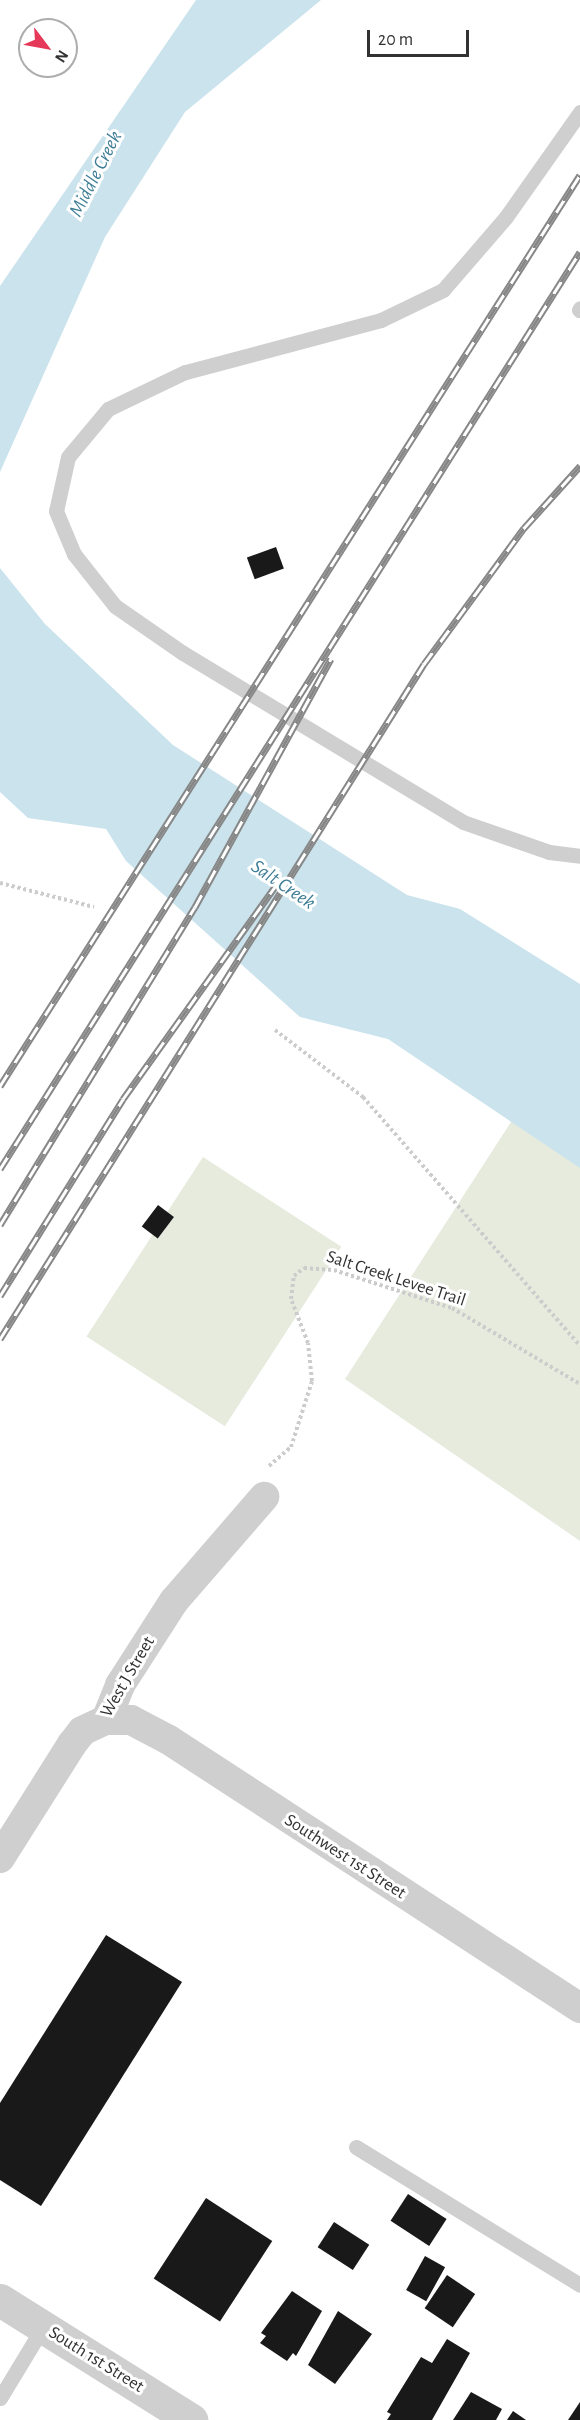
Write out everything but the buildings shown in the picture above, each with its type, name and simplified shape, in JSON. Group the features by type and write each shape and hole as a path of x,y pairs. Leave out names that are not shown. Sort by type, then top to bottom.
{"street":[{"name":"West J Street","path":"0,1858 72,1744 82,1731 106,1720 120,1685 174,1601 264,1497"},
{"name":"Southwest 1st Street","path":"106,1720 131,1720 169,1740 580,2008"},
{"name":"South 1st Street","path":"0,2300 191,2420"}],"lane":[{"path":"580,112 506,217 443,290 381,320 185,372 108,409 68,457 56,511 74,554 115,606 183,653 463,822 549,852 580,856"},
{"path":"356,2147 580,2285"},
{"path":"0,2398 43,2327"}],"path":[{"path":"0,883 94,907"},
{"path":"275,1030 363,1097 580,1346"},
{"name":"Salt Creek Levee Trail","path":"291,1447 312,1381 308,1343 291,1299 294,1276 304,1268 334,1270 452,1308 580,1384"}],"shaded area":[{"path":"580,1015 580,1541 345,1379"},
{"path":"203,1157 341,1247 225,1426 86,1336"}],"water":[{"name":"Middle Creek","path":"196,0 321,0 185,112 105,237 0,472 0,286"},
{"name":"Salt Creek","path":"0,568 45,624 173,745 407,895 460,909 580,984 580,1168 388,1039 300,1017 126,861 106,829 28,818 0,792"}],"railway":[{"path":"0,1086 580,175"},
{"path":"0,1169 580,252"},
{"path":"0,1339 424,664 524,528 580,466"},
{"path":"0,1225 195,907 331,659"},
{"path":"0,1296 123,1099 280,880"}]}
